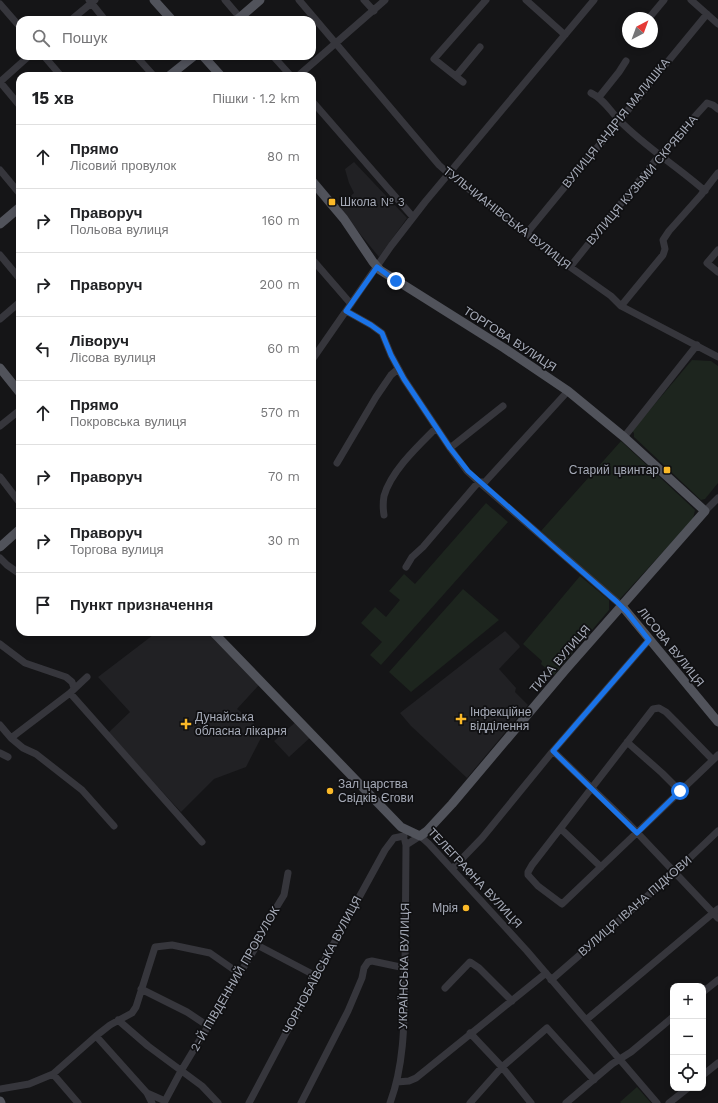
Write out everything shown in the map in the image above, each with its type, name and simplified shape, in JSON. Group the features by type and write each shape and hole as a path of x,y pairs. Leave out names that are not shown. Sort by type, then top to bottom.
{"main road":[{"path":"154,0 168,16"},
{"path":"243,16 260,0"},
{"path":"174,72 189,60"},
{"path":"207,60 217,72"},
{"name":"ТОРГОВА ВУЛИЦЯ","path":"316,186 344,219 377,267 388,276 497,344 568,391 624,437 705,511"},
{"path":"0,224 16,210"},
{"path":"0,368 16,388"},
{"name":"ТИХА ВУЛИЦЯ","path":"420,836 432,826 456,800 562,675 705,511"},
{"path":"0,547 16,533"},
{"name":"ЛІСОВА ВУЛИЦЯ","path":"622,606 718,722"},
{"name":"ТЕЛЕГРАФНА ВУЛИЦЯ","path":"217,636 402,832 420,836"}],"street":[{"path":"225,0 238,16"},
{"name":"ТУЛЬЧИАНІВСЬКА ВУЛИЦЯ","path":"299,0 313,16"},
{"path":"364,0 374,10"},
{"path":"303,72 385,0"},
{"path":"463,82 434,59 486,0"},
{"path":"526,0 565,35"},
{"path":"316,354 391,246 413,217 448,173 594,0"},
{"path":"654,12 664,0"},
{"path":"691,0 718,24"},
{"path":"75,16 91,1 103,16"},
{"path":"0,4 16,22"},
{"name":"ВУЛИЦЯ АНДРІЯ МАЛИШКА","path":"526,234 618,120 707,14"},
{"name":"ТУЛЬЧИАНІВСЬКА ВУЛИЦЯ","path":"316,20 439,165 448,173 526,234 611,296 621,306 718,357"},
{"path":"456,76 480,47"},
{"path":"16,101 0,82 24,60"},
{"path":"47,60 58,72"},
{"path":"140,60 150,72"},
{"path":"277,60 287,72"},
{"path":"599,97 620,72 626,61"},
{"path":"591,93 599,97 618,120 659,156 704,191"},
{"name":"ВУЛИЦЯ КУЗЬМИ СКРЯБІНА","path":"570,267 659,156 707,102 718,109"},
{"path":"316,106 413,217"},
{"path":"0,170 16,189"},
{"path":"621,306 663,255 665,249 663,240 668,231 718,173"},
{"path":"718,250 707,263 718,272"},
{"path":"0,255 16,274"},
{"path":"316,265 351,304"},
{"path":"0,319 16,305"},
{"path":"346,311 380,331 398,369 436,428 468,471 622,606"},
{"path":"624,437 697,345"},
{"path":"336,462 376,397 391,375 398,369"},
{"path":"406,567 412,557 479,482 485,482 568,391"},
{"path":"450,448 503,406"},
{"path":"0,426 16,413"},
{"path":"384,515 384,499 389,485 405,461 436,428"},
{"path":"0,477 16,498"},
{"name":"ТИХА ВУЛИЦЯ","path":"705,511 718,498"},
{"path":"0,558 16,571"},
{"path":"452,869 482,838 553,751 649,640"},
{"path":"0,644 25,662 66,677 72,682 72,691 202,842"},
{"path":"12,738 72,691 87,677"},
{"path":"655,708 659,708 666,712 716,757 562,904 538,886 528,875 528,872 627,742 651,711 655,708"},
{"path":"0,725 23,748 36,754 82,790 114,826"},
{"path":"627,742 657,768 680,791"},
{"path":"553,751 716,913 586,1020"},
{"path":"0,753 8,757"},
{"path":"561,830 600,867"},
{"name":"ВУЛИЦЯ ІВАНА ПІДКОВИ","path":"551,980 675,872 718,831"},
{"name":"УКРАЇНСЬКА ВУЛИЦЯ","path":"390,1103 397,1082 405,1016 406,845 402,832"},
{"name":"ЧОРНОБАЇВСЬКА ВУЛИЦЯ","path":"249,1103 385,850 394,838 402,832"},
{"path":"406,845 420,836"},
{"name":"ТЕЛЕГРАФНА ВУЛИЦЯ","path":"420,836 452,869 546,973 657,1103"},
{"name":"2-Й ПІВДЕННИЙ ПРОВУЛОК","path":"164,1102 257,945 265,926 284,895 288,873"},
{"path":"0,1089 29,1084 52,1074 110,1025 132,1013 136,1007 155,947 172,945 210,953 240,974"},
{"path":"257,945 316,976"},
{"path":"301,1103 348,1011 362,978 364,968 368,962 372,961 405,968"},
{"path":"445,988 470,962 512,1001"},
{"path":"397,1082 409,1081 416,1078 546,973"},
{"path":"706,990 718,980"},
{"path":"141,989 187,1012 208,1026"},
{"path":"566,1103 671,1019"},
{"path":"118,1020 148,1046 202,1086 218,1103"},
{"path":"470,1103 502,1067 547,1028 594,1080"},
{"path":"470,1034 502,1067 530,1103"},
{"path":"96,1036 148,1093 164,1102"},
{"path":"706,1073 718,1063"},
{"path":"52,1074 78,1103"},
{"path":"669,1103 684,1091"},
{"path":"148,1093 152,1103"}],"shaded area":[{"path":"354,162 407,218 379,257 338,207 354,193 345,169"},
{"path":"692,360 711,361 718,366 718,483 705,499 701,500 634,437 634,433 632,431"},
{"path":"621,441 695,510 693,519 619,600 541,531"},
{"path":"486,503 508,522 381,665 370,655 382,642 361,623 375,607 386,617 400,600 389,591 404,574 415,584"},
{"path":"580,576 609,600 609,610 554,675 541,664 542,661 523,644"},
{"path":"463,589 499,620 411,692 389,672"},
{"name":"Інфекційне відділення","path":"505,631 520,647 499,669 516,688 515,692 528,705 467,778 411,726 400,713"},
{"name":"Дунайська обласна лікарня","path":"152,636 214,636 259,685 237,709 250,719 263,734 246,767 214,779 181,812 108,733 130,712 98,677"},
{"path":"298,720 313,735 289,757 274,741"},
{"path":"637,1087 651,1103 620,1102"}],"place":[{"name":"Школа № 3","path":"332,202"},
{"name":"Старий цвинтар","path":"667,470"},
{"name":"Інфекційне відділення","path":"461,719"},
{"name":"Дунайська обласна лікарня","path":"186,724"},
{"name":"Зал царства Свідків Єгови","path":"330,791"},
{"name":"Мрія","path":"466,908"}],"route":[{"path":"396,281 377,267 346,311 378,329 382,333 391,355 404,379 436,428 468,471 482,485 617,602 627,612 649,640 553,751 637,833 680,791"}]}
